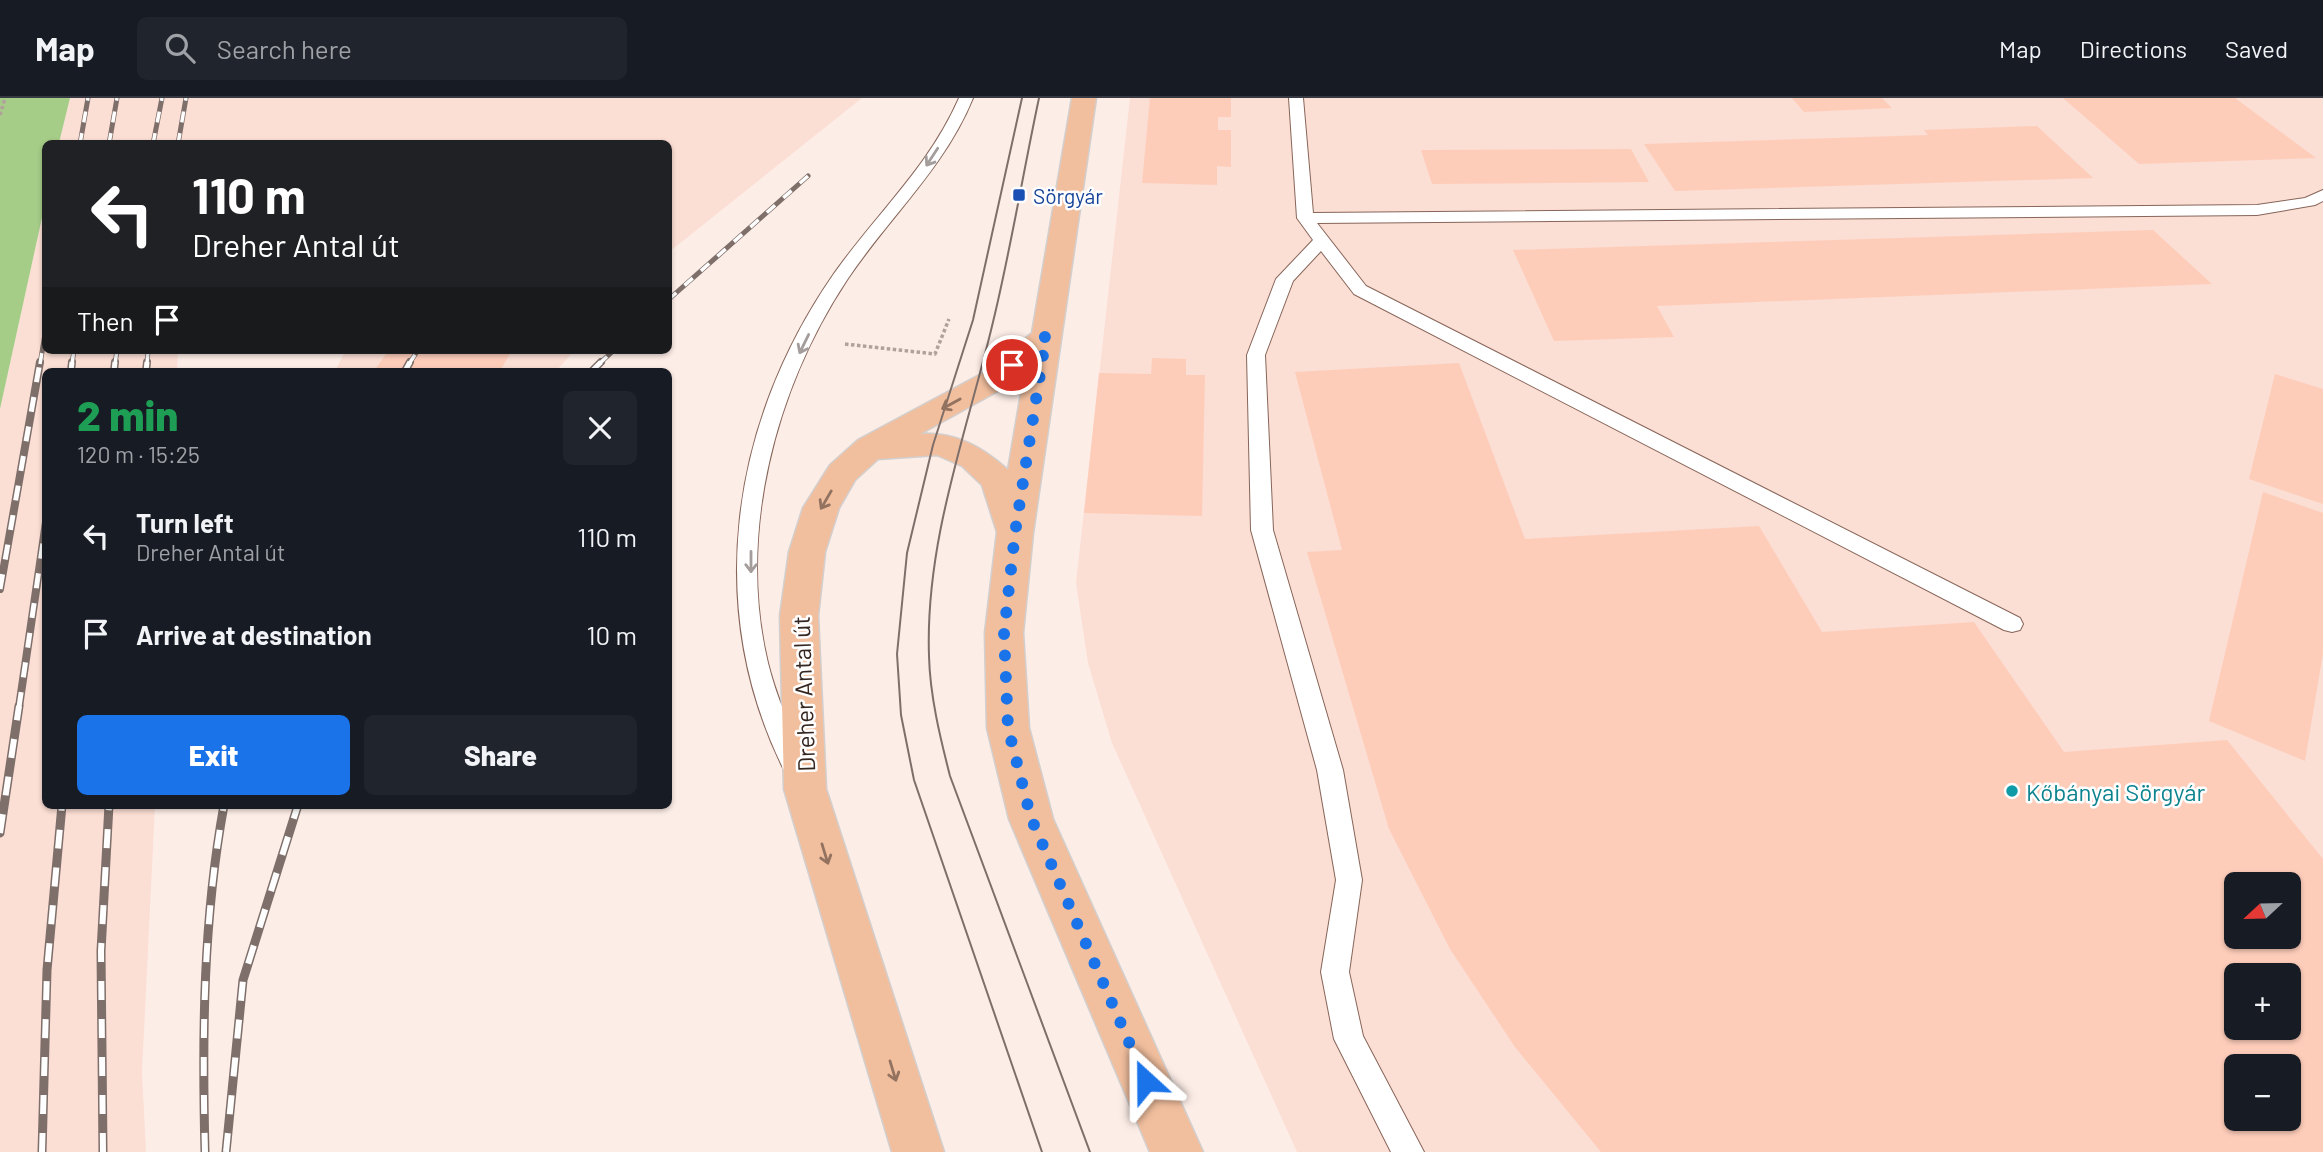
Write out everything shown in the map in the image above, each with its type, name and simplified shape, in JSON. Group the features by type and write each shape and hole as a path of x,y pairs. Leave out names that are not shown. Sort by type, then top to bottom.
{"main road":[{"path":"1084,98 1015,533 1004,633 1008,728 1031,818 1177,1152"},
{"name":"Dreher Antal út","path":"918,1152 805,789 799,616 807,552 821,508 842,474 870,448 996,379 1046,336"},
{"path":"870,448 941,444 974,458 998,480 1015,533"}],"lane":[{"path":"805,789 769,707 754,648 751,534 758,471 771,416 806,339 834,288 928,164 961,111 966,98"},
{"path":"1296,98 1305,218 1360,290 2012,624"},
{"path":"1305,218 2258,210 2318,202"},
{"path":"1322,240 1285,279 1256,355 1262,530 1330,770 1349,880 1335,972 1349,1039 1408,1152"}],"path":[{"path":"0,115 5,98"},
{"path":"837,343 935,354 949,319"}],"shaded area":[{"path":"70,98 862,98 672,250 672,140 60,140"},
{"path":"1130,98 2323,98 2323,1152 1297,1152 1112,743 1088,663 1076,583"},
{"path":"42,218 42,354 178,354 177,368 42,368 42,809 155,809 142,1072 146,1152 0,1152 0,409"},
{"path":"344,354 571,354 559,368 337,368"}],"green space":[{"path":"0,98 70,98 60,140 42,140 42,218 0,409"}],"building":[{"path":"1150,98 1231,98 1231,117 1218,117 1218,130 1231,130 1231,167 1217,166 1217,185 1142,183"},
{"path":"1792,98 1882,98 1892,108 1804,112"},
{"path":"2063,98 2235,98 2316,158 2139,164"},
{"path":"2037,126 2093,178 1675,191 1644,144 1928,135 1924,130"},
{"path":"1631,149 1649,182 1432,184 1421,150"},
{"path":"2153,230 2212,284 1657,306 1674,337 1554,341 1513,250"},
{"path":"386,354 510,354 502,368 376,368"},
{"path":"1152,358 1186,359 1186,375 1205,375 1202,516 1084,513 1099,373 1151,374"},
{"name":"Kőbányai Sörgyár","path":"1459,363 1525,539 1759,526 1822,632 1974,622 2064,752 2227,740 2323,859 2323,1152 1601,1152 1515,1047 1450,949 1389,829 1307,552 1342,550 1295,372"},
{"path":"2275,374 2323,389 2323,504 2249,479"},
{"path":"2263,492 2323,513 2323,653 2305,761 2209,721"}],"tram line":[{"path":"1022,98 973,320 933,445 907,553 897,654 901,715 914,780 1042,1152"},
{"path":"1039,98 999,294 941,529 930,613 929,656 933,701 950,776 1090,1152"}],"railway":[{"path":"81,140 88,98"},
{"path":"110,140 117,98"},
{"path":"154,140 162,98"},
{"path":"179,140 186,98"},
{"path":"672,296 808,176"},
{"path":"40,364 42,352"},
{"path":"72,364 73,354"},
{"path":"115,364 116,354"},
{"path":"147,364 148,354"},
{"path":"409,364 415,354"},
{"path":"599,364 610,354"},
{"path":"0,589 40,362"},
{"path":"71,368 72,362"},
{"path":"114,368 115,362"},
{"path":"146,368 147,362"},
{"path":"407,368 410,362"},
{"path":"595,368 599,364"},
{"path":"19,707 42,549"},
{"path":"0,833 19,706"},
{"path":"42,1152 47,970 62,809"},
{"path":"103,1152 101,951 109,809"},
{"path":"205,1152 204,1065 208,934 223,809"},
{"path":"226,1152 243,980 297,809"}],"place":[{"name":"Sörgyár","path":"1019,195"},
{"name":"Kőbányai Sörgyár","path":"2012,791"}],"route":[{"path":"1012,365 1046,336 1015,533 1004,633 1008,728 1031,818 1146,1081"}]}
